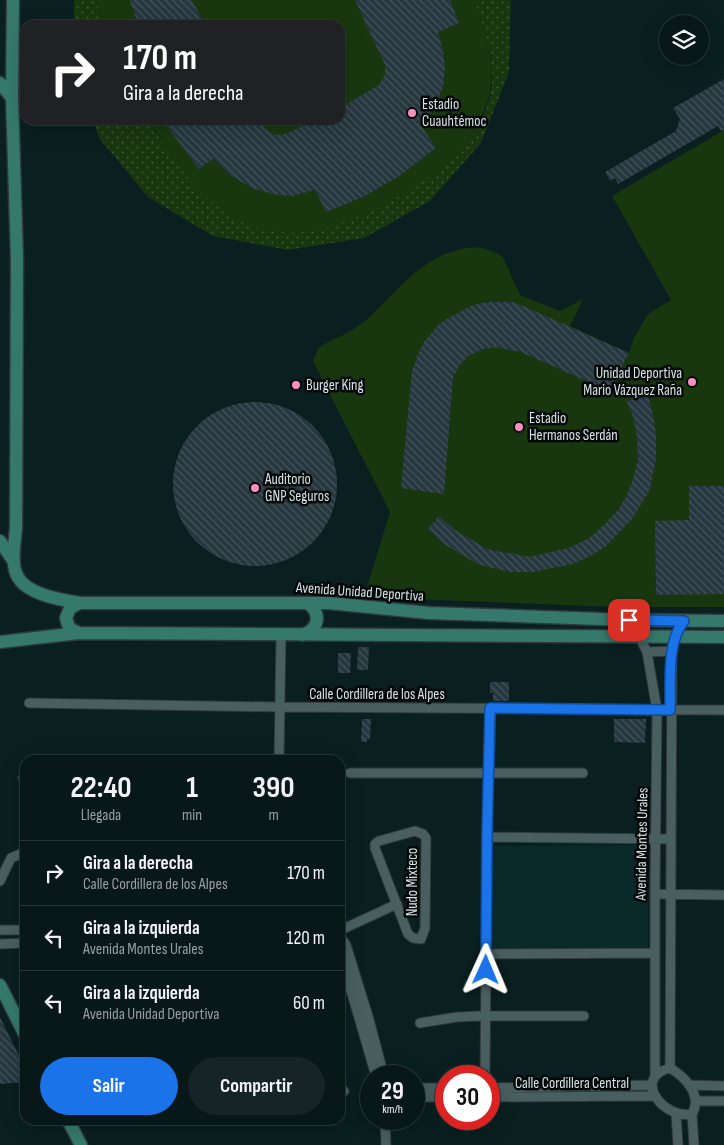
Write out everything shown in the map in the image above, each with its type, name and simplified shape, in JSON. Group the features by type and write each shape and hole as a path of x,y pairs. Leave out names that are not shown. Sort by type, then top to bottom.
{"street":[{"name":"Avenida Unidad Deportiva","path":"13,0 12,98 17,258 16,527 14,562 16,574 20,582 56,600 80,603 329,603 429,613 629,620 724,621"},
{"path":"0,83 12,98"},
{"path":"1,543 16,527"},
{"name":"Avenida Unidad Deportiva","path":"1,543 14,562"},
{"path":"79,634 70,628 66,618 70,608 80,603"},
{"path":"302,635 309,633 317,622 314,608 309,604"},
{"name":"Avenida Montes Urales","path":"629,620 640,636 646,652 657,710 655,1074"},
{"name":"Avenida Montes Urales","path":"670,1068 670,710 672,651 679,626 684,621"},
{"path":"0,642 79,634 724,637"},
{"path":"279,755 281,635"},
{"path":"646,652 672,651"},
{"name":"Calle Cordillera de los Alpes","path":"29,703 724,710"},
{"path":"485,1065 490,708"},
{"path":"350,773 583,773"},
{"name":"Nudo Mixteco","path":"415,831 419,832 426,838 425,928 421,939 413,938 408,934 397,904 374,844 388,838 415,831"},
{"path":"487,837 670,839"},
{"path":"0,881 11,858 20,854"},
{"path":"655,894 724,896"},
{"name":"Nudo Mixteco","path":"345,928 397,904"},
{"path":"0,930 20,930"},
{"path":"345,942 381,1065"},
{"path":"0,944 20,943"},
{"path":"487,954 655,952"},
{"path":"345,970 373,1065"},
{"path":"0,985 20,1026"},
{"path":"420,1023 457,1017 584,1016"},
{"path":"692,1114 684,1116 676,1114 660,1103 655,1096 652,1085 655,1074 670,1068 681,1075 690,1085 696,1101 696,1108 692,1114 694,1145"},
{"name":"Calle Cordillera Central","path":"500,1088 652,1085"},
{"path":"690,1085 724,1086"},
{"name":"Calle Cordillera Central","path":"500,1097 655,1096"},
{"path":"696,1101 724,1101"},
{"path":"676,1114 678,1145"},
{"path":"71,1125 81,1145"},
{"path":"385,1130 386,1145"}],"shaded area":[{"path":"648,845 648,949 493,951 492,846"}],"green space":[{"path":"74,0 96,0 102,20 74,20"},
{"name":"Estadio Cuauhtémoc","path":"96,0 472,0 490,52 490,93 479,122 462,148 449,161 418,185 383,205 347,221 321,229 301,232 270,231 260,229 235,218 205,196 168,152 152,125 345,125 345,20 102,20"},
{"path":"472,0 511,0 509,72 481,143 430,201 364,238 288,250 213,236 148,197 99,138 95,125 152,125 155,132 329,227 380,205 432,174 454,155 473,133 486,109 492,81 491,61 480,18"},
{"name":"Estadio Hermanos Serdán","path":"724,130 724,607 613,607 364,597 390,512 313,361 318,349 365,321 426,264 451,252 477,247 489,250 503,257 520,295 560,311 583,299 570,326 629,353 634,338 648,314 671,300 612,196"}],"building":[{"path":"130,0 192,0 202,20 136,20"},
{"path":"355,0 450,0 459,23 438,32 445,68 443,88 434,106 420,124 436,148 399,176 365,196 326,212 315,190 292,196 272,194 252,188 230,175 214,158 199,169 166,125 262,125 275,135 285,134 305,125 345,125 345,105 379,85 385,75 385,65"},
{"path":"724,79 724,130 721,131 718,126 618,184 615,178 610,181 605,172 676,131 680,119 673,108"},
{"path":"492,302 512,302 523,306 629,353 609,391 521,352 496,347 483,349 468,356 453,377 444,494 401,488 412,371 419,352 424,342 439,324 471,306"},
{"path":"648,394 656,436 656,458 650,489 633,518 606,546 594,554 573,564 532,572 510,572 477,564 444,544 428,529 439,516 455,530 487,549 529,557 569,548 589,538 619,509 627,495 638,460 637,437 633,416 627,401"},
{"name":"Auditorio GNP Seguros","path":"247,402 263,402 286,408 301,416 313,426 323,438 331,453 337,476 337,492 331,515 323,530 313,542 301,552 286,560 263,566 247,566 224,560 209,552 187,530 177,508 173,492 173,476 179,453 187,438 209,416 231,406"},
{"path":"689,486 724,486 724,594 656,595 655,521 689,520"},
{"path":"358,647 369,647 368,670 357,670"},
{"path":"338,653 351,653 350,673 338,673"},
{"path":"490,682 509,682 509,701 493,701 493,693 490,693"},
{"path":"362,719 371,719 370,739 367,739 367,742 361,742"},
{"path":"614,719 646,719 645,743 614,742"},
{"path":"0,1017 20,1058 20,1082 0,1084"}],"place":[{"name":"Estadio Cuauhtémoc","path":"412,113"},
{"name":"Unidad Deportiva Mario Vázquez Raña","path":"692,382"},
{"name":"Burger King","path":"296,385"},
{"name":"Estadio Hermanos Serdán","path":"519,427"},
{"name":"Auditorio GNP Seguros","path":"255,488"}],"route":[{"path":"486,970 490,708 670,710 672,651 677,631 684,621 629,620"}]}
